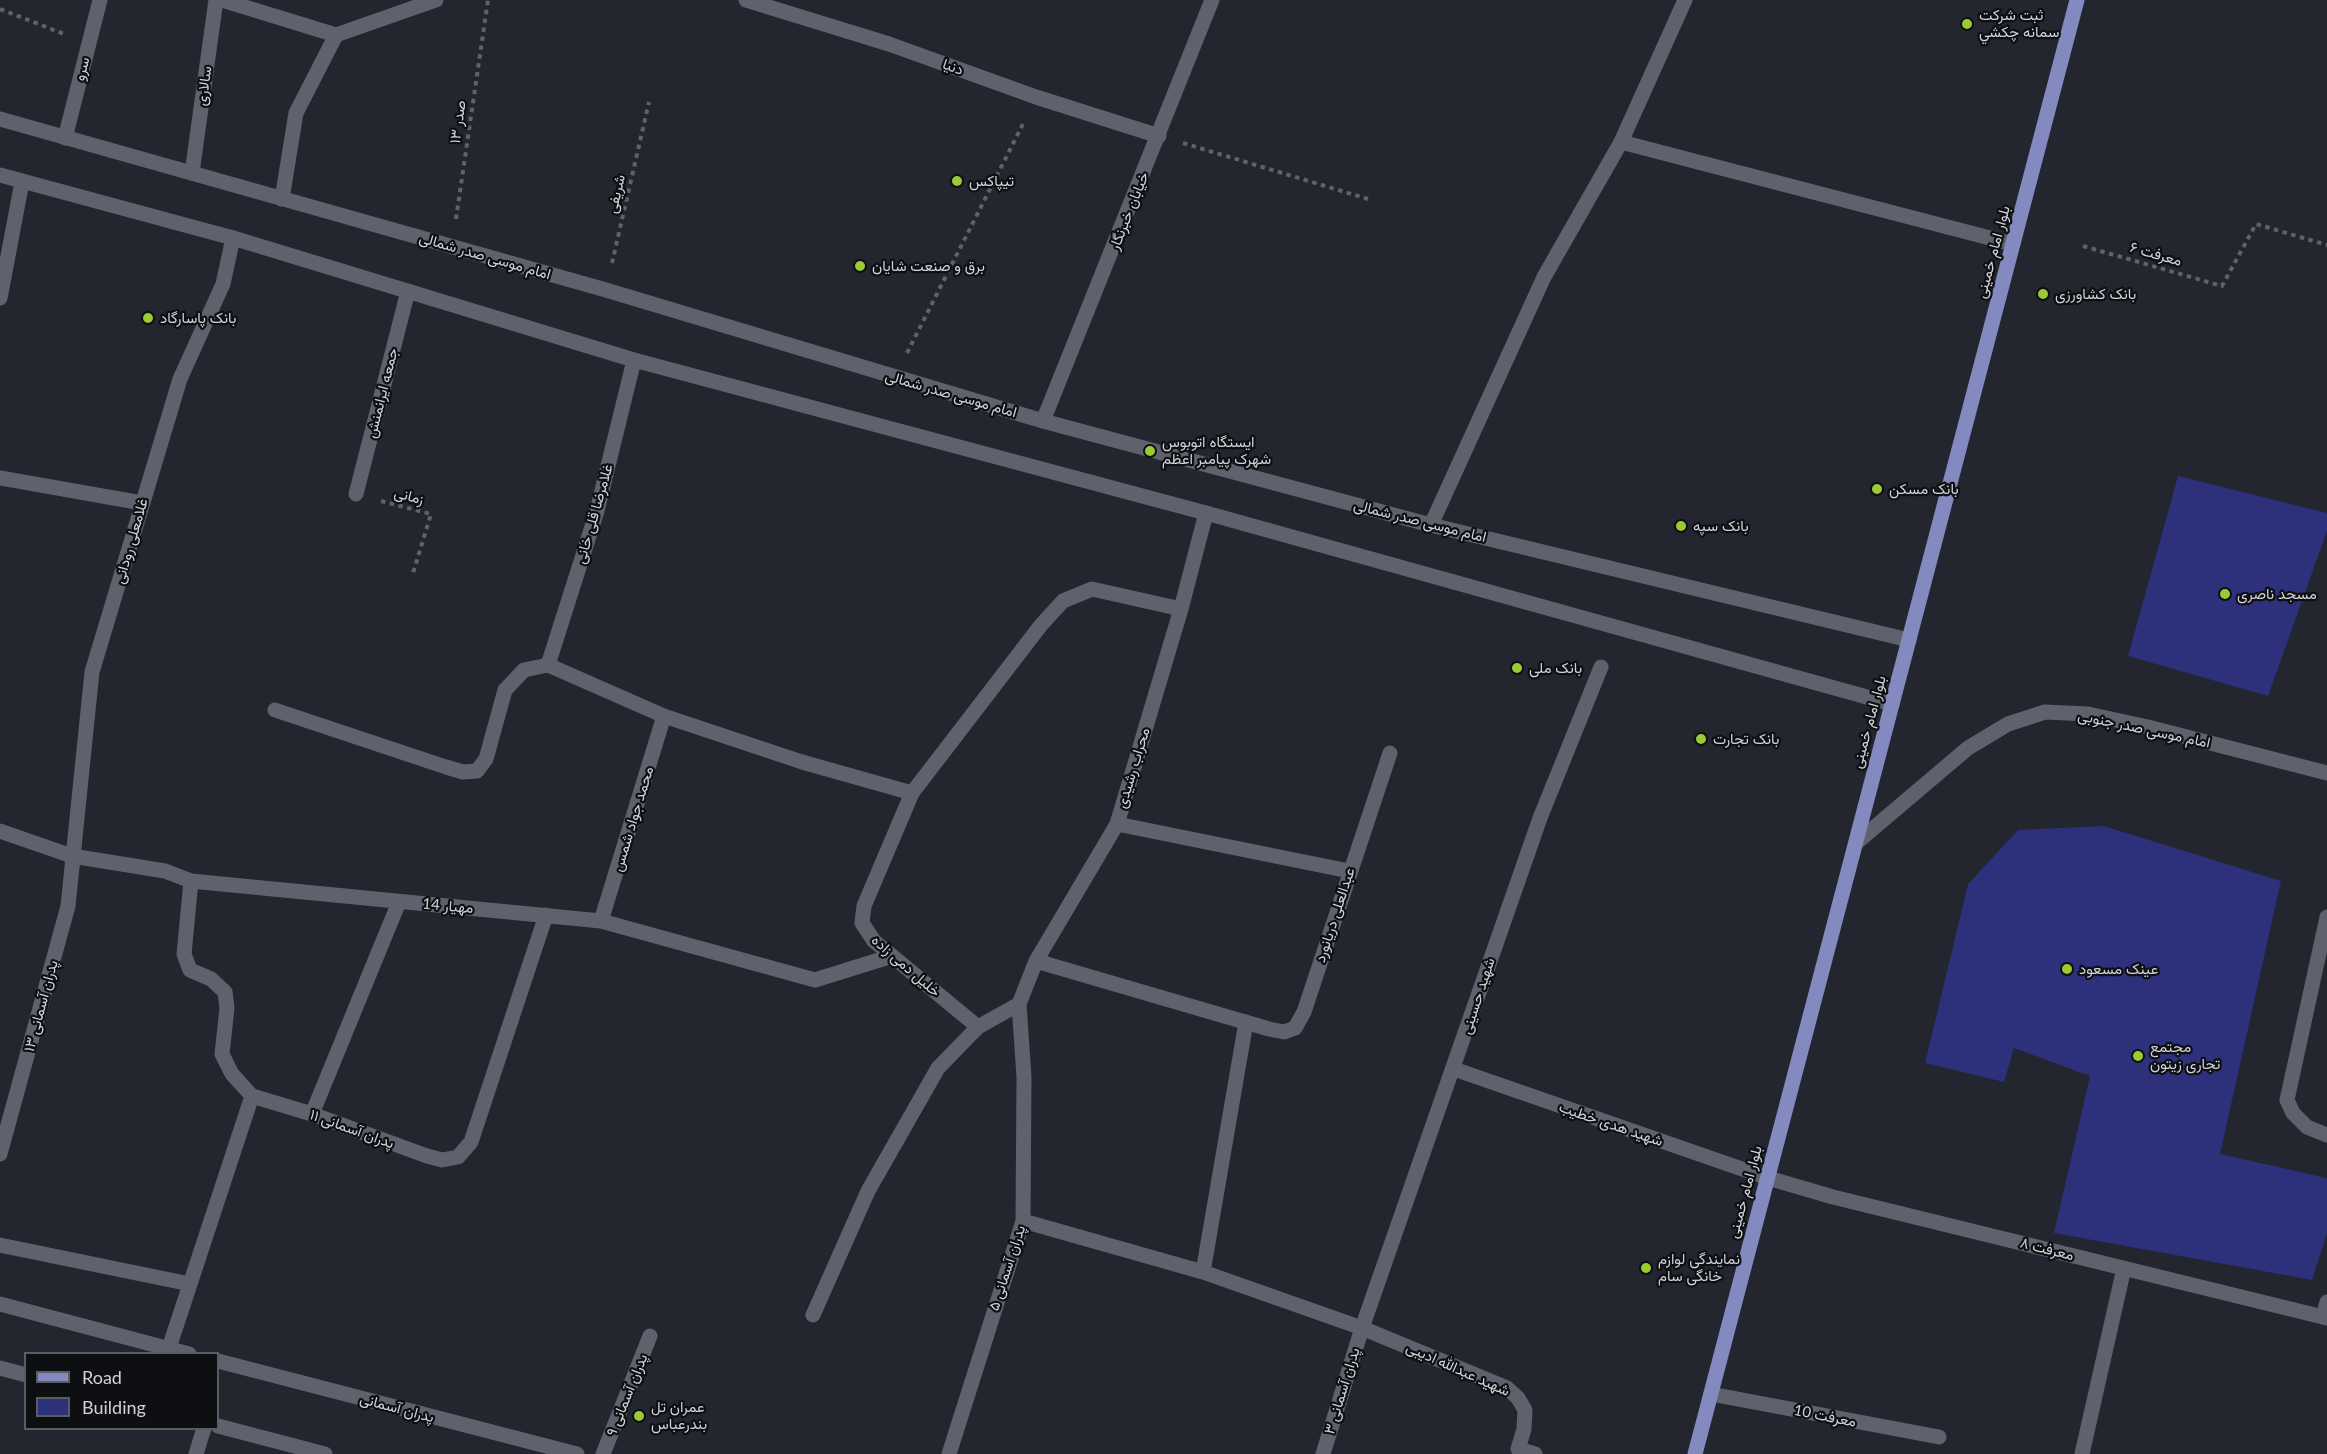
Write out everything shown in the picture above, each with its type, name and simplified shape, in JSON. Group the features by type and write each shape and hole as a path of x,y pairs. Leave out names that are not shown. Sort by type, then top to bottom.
{"main road":[{"name":"بلوار امام خمینی","path":"1695,1454 2077,0"}],"street":[{"name":"سرو","path":"65,138 100,0"},
{"name":"سالاری","path":"192,173 216,0"},
{"path":"222,0 336,35"},
{"path":"282,199 296,113 336,35 396,7 436,0"},
{"name":"دنیا","path":"746,0 889,44 1036,97 1159,136"},
{"name":"خیابان خبرنگار","path":"1044,420 1212,0"},
{"path":"1431,525 1544,277 1621,142 1685,0"},
{"name":"امام موسی صدر شمالی","path":"0,119 606,290 894,378 1044,420 1431,525 1909,640"},
{"path":"1621,142 2013,244"},
{"path":"0,175 233,238 634,360 1206,513 1442,581 1892,704"},
{"path":"0,298 22,182"},
{"name":"غلامعلی رودانی","path":"72,856 92,672 180,379 223,284 233,238"},
{"name":"جمعه ایرانمنش","path":"356,494 408,291"},
{"name":"غلامرضا قلی خانی","path":"548,665 597,511 634,360"},
{"path":"0,478 142,503"},
{"name":"محراب رشیدی","path":"1019,1004 1036,961 1117,824 1181,609 1206,513"},
{"name":"خلیل دمی زاده","path":"978,1027 874,941 862,923 864,906 912,793 1041,625 1063,601 1092,589 1181,609"},
{"path":"275,710 446,767 463,772 477,771 486,759 505,690 524,670 548,665 664,716 802,762 912,793"},
{"name":"شهید حسینی","path":"1362,1328 1540,818 1601,667"},
{"name":"امام موسی صدر جنوبی","path":"1856,843 1968,748 2008,724 2045,712 2088,714 2327,772"},
{"name":"محمد جواد شمس","path":"601,921 664,716"},
{"name":"عبدالعلی دریانورد","path":"1036,961 1284,1032 1295,1028 1304,1012 1390,753"},
{"path":"1117,824 1349,871"},
{"name":"مهیار 14","path":"0,831 72,856 165,871 190,881 601,921 815,980 892,956"},
{"name":"پدران آسمانی ۱۳","path":"0,1154 3,1136 68,906 72,856"},
{"path":"169,1348 252,1096 232,1074 222,1054 227,1008 225,992 211,980 190,970 184,954 190,881"},
{"path":"312,1114 399,902"},
{"name":"پدران آسمانی ۱۱","path":"252,1096 312,1114 427,1156 442,1160 458,1157 471,1142 546,915"},
{"path":"2327,916 2287,1100 2293,1113 2307,1127 2327,1135"},
{"path":"813,1316 868,1191 938,1068 978,1027 1019,1004"},
{"name":"پدران آسمانی ۵","path":"949,1454 1023,1221 1024,1077 1019,1004"},
{"path":"1203,1272 1246,1022"},
{"name":"شهید هدی خطیب","path":"1454,1069 1768,1178"},
{"name":"معرفت ۸","path":"1768,1178 1833,1197 2124,1268 2326,1312"},
{"name":"شهید عبدالله ادیبی","path":"1023,1221 1203,1272 1362,1328 1507,1388 1518,1398 1525,1410 1524,1429 1517,1451 1535,1454"},
{"path":"0,1245 190,1284"},
{"path":"2082,1454 2124,1268"},
{"path":"0,1304 185,1352"},
{"name":"پدران آسمانی ۳","path":"1323,1454 1362,1328"},
{"name":"پدران آسمانی ۹","path":"603,1454 650,1336"},
{"name":"پدران آسمانی","path":"219,1361 578,1454"},
{"path":"0,1368 24,1374"},
{"name":"معرفت 10","path":"1711,1394 1939,1437"},
{"path":"219,1426 325,1454"},
{"path":"196,1454 203,1430"}],"path":[{"name":"صدر ۱۳","path":"452,246 488,0"},
{"path":"0,9 89,43"},
{"path":"894,378 1036,97"},
{"name":"شریفی","path":"606,290 649,102"},
{"path":"1159,136 1368,199"},
{"name":"معرفت ۶","path":"2083,246 2222,286 2256,224 2327,245"},
{"name":"زمانی","path":"356,494 431,514 413,573"}],"building":[{"name":"مسجد ناصری","path":"2178,476 2327,513 2327,531 2268,696 2128,656"},
{"name":"مجتمع تجاری زیتون","path":"2104,826 2281,881 2220,1154 2327,1178 2327,1233 2312,1280 2054,1233 2090,1076 2014,1048 2004,1082 1925,1063 1968,884 2018,830"}],"place":[{"name":"ثبت شركت سمانه چكشي","path":"1967,24"},
{"name":"تیپاکس","path":"957,181"},
{"name":"برق و صنعت شایان","path":"860,266"},
{"name":"بانک کشاورزی","path":"2043,294"},
{"name":"بانک پاسارگاد","path":"148,318"},
{"name":"ایستگاه اتوبوس شهرک پیامبر اعظم","path":"1150,451"},
{"name":"بانک مسکن","path":"1877,489"},
{"name":"بانک سپه","path":"1681,526"},
{"name":"مسجد ناصری","path":"2225,594"},
{"name":"بانک ملی","path":"1517,668"},
{"name":"بانک تجارت","path":"1701,739"},
{"name":"عینک ‌‌مسعود","path":"2067,969"},
{"name":"مجتمع تجاری زیتون","path":"2138,1056"},
{"name":"نمایندگی لوازم خانگی سام","path":"1646,1268"},
{"name":"عمران تل بندرعباس","path":"639,1416"}]}
